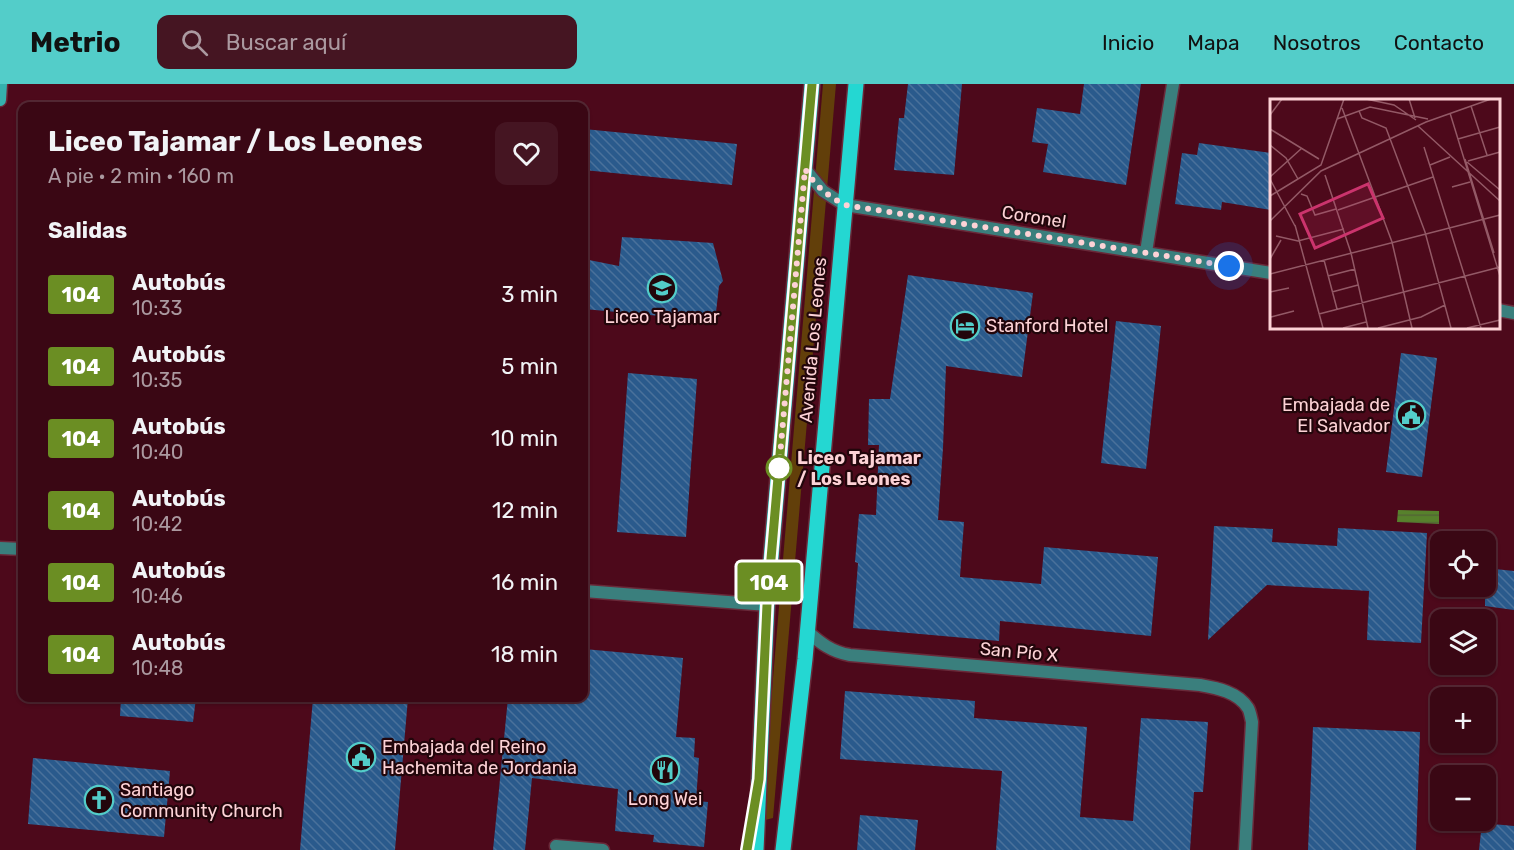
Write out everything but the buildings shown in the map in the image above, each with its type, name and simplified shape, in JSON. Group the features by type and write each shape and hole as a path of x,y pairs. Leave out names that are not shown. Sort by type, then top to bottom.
{"main road":[{"name":"Avenida Los Leones","path":"756,850 767,605 812,84"},
{"name":"Avenida Los Leones","path":"783,850 807,631 856,84"},
{"path":"747,850 759,779"}],"street":[{"path":"0,100 1,84"},
{"path":"1146,252 1173,84"},
{"name":"Coronel","path":"805,169 823,191 845,205 1270,273"},
{"path":"1499,310 1514,313"},
{"path":"0,548 18,544"},
{"path":"588,591 767,605"},
{"name":"San Pío X","path":"807,631 828,648 850,655 1200,685 1221,689 1248,708 1252,722 1245,850"},
{"path":"556,846 603,850"}],"shaded area":[{"path":"823,84 836,84 773,818 761,821"},
{"path":"1398,510 1439,511 1439,524 1397,522"}],"bus line":[{"name":"104","path":"747,850 759,779 767,605 812,84"}],"place":[{"name":"Liceo Tajamar","path":"662,288"},
{"name":"Stanford Hotel","path":"965,326"},
{"name":"Embajada de El Salvador","path":"1411,415"},
{"name":"Liceo Tajamar / Los Leones","path":"779,468"},
{"name":"Embajada del Reino Hachemita de Jordania","path":"361,757"},
{"name":"Long Wei","path":"665,770"},
{"name":"Santiago Community Church","path":"99,800"}],"route":[{"path":"779,468 805,169 823,191 845,205 1229,266"}]}
